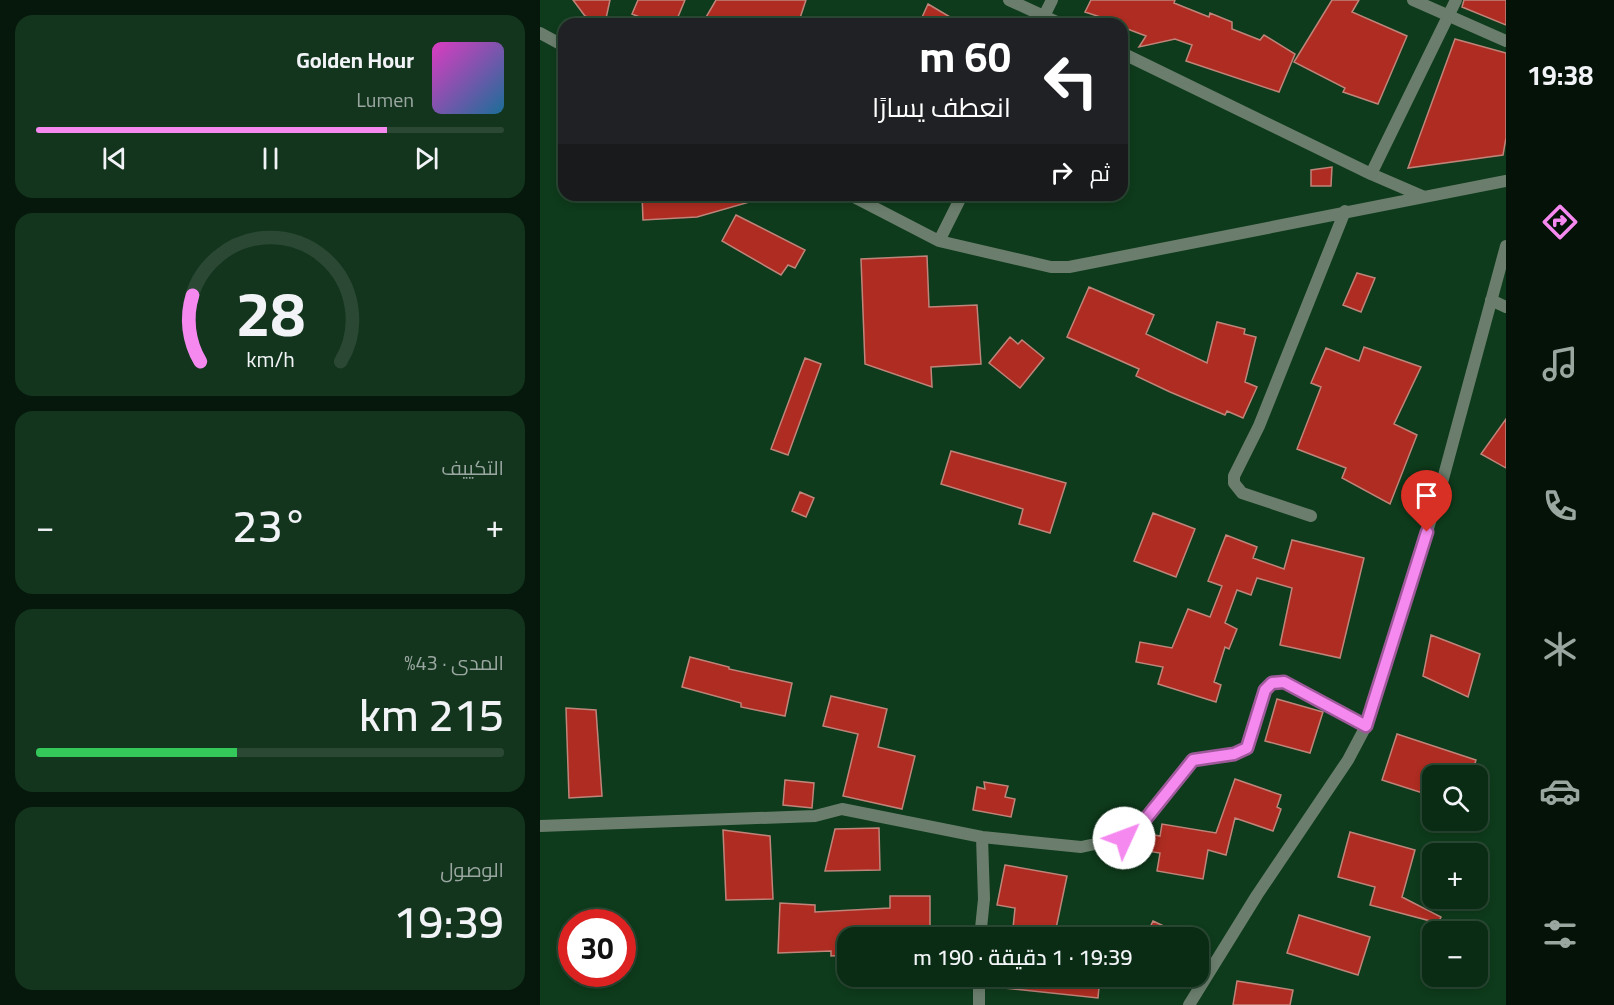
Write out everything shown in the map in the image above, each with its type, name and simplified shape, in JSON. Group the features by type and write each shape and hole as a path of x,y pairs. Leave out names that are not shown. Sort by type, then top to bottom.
{"street":[{"path":"1009,0 1039,18"},
{"path":"1043,18 1052,0"},
{"path":"1413,0 1506,41"},
{"path":"1371,174 1456,0"},
{"path":"540,33 558,43"},
{"path":"1128,56 1371,174 1422,195"},
{"path":"862,201 939,241 1051,267 1069,267 1422,195 1506,181"},
{"path":"939,241 959,201"},
{"path":"1311,516 1242,493 1234,483 1234,476 1259,426 1345,211"},
{"path":"1188,1005 1257,895 1348,760 1366,726 1440,490 1506,246"},
{"path":"1491,300 1506,307"},
{"path":"540,826 816,816 842,809 982,837 1081,847 1124,838 1144,821 1193,760 1234,754 1247,748 1265,690 1272,683 1284,682 1366,726"},
{"path":"981,927 984,899 982,837"},
{"path":"979,987 979,1005"}],"building":[{"path":"573,0 610,0 606,18 585,16"},
{"path":"638,0 685,0 678,18 642,18 632,14"},
{"path":"716,0 806,0 800,18 706,18"},
{"path":"1091,0 1175,0 1174,3 1209,17 1210,13 1232,22 1232,29 1260,40 1264,35 1295,54 1279,92 1186,61 1192,45 1175,39 1139,47 1146,36 1128,29 1128,18 1104,18 1085,12"},
{"path":"1332,0 1359,0 1352,12 1407,36 1378,104 1343,92 1345,88 1294,62"},
{"path":"1464,0 1506,0 1506,25 1462,7"},
{"path":"928,4 952,18 922,18"},
{"path":"1455,39 1506,53 1506,138 1503,155 1408,168"},
{"path":"1332,167 1331,186 1311,186 1311,170"},
{"path":"642,201 753,201 697,217 643,220"},
{"path":"736,215 805,250 795,268 788,265 781,275 722,241"},
{"path":"927,256 929,307 977,305 981,364 931,367 932,387 865,364 861,259"},
{"path":"1357,273 1375,278 1361,312 1343,305"},
{"path":"1089,287 1154,315 1146,334 1207,363 1217,322 1245,329 1244,334 1256,337 1245,382 1257,387 1243,418 1227,411 1225,415 1170,392 1136,376 1139,369 1067,337"},
{"path":"1010,337 1018,344 1022,340 1044,358 1020,388 989,363"},
{"path":"1364,347 1421,367 1394,424 1417,435 1390,504 1342,478 1346,468 1297,449 1321,387 1311,383 1326,348 1359,361"},
{"path":"805,358 821,364 788,455 771,449"},
{"path":"1506,419 1506,468 1481,454"},
{"path":"951,451 1066,483 1050,533 1019,524 1023,509 941,484"},
{"path":"800,492 814,498 806,517 792,511"},
{"path":"1153,513 1195,529 1176,577 1134,561"},
{"path":"1226,535 1257,547 1253,558 1284,569 1292,540 1364,558 1340,658 1280,645 1292,588 1257,578 1251,595 1237,590 1225,623 1237,629 1229,649 1225,647 1214,682 1221,685 1216,702 1158,684 1163,667 1136,662 1140,642 1172,648 1188,609 1210,617 1222,586 1208,581"},
{"path":"1431,635 1480,654 1468,697 1423,676"},
{"path":"690,657 729,667 729,669 792,683 785,716 741,707 741,703 682,687"},
{"path":"831,696 887,709 878,747 915,756 902,809 843,796 858,734 823,726"},
{"path":"1277,699 1323,712 1310,753 1265,741"},
{"path":"566,708 596,710 602,796 569,798"},
{"path":"1397,734 1476,760 1474,765 1422,765 1422,793 1382,780"},
{"path":"1235,779 1281,795 1277,807 1281,809 1273,831 1235,818 1226,855 1208,850 1203,879 1157,871 1160,853 1141,850 1144,833 1160,836 1162,824 1216,833"},
{"path":"785,780 814,783 812,808 783,805"},
{"path":"984,782 1008,786 1005,797 1015,799 1011,817 973,810 977,787 985,789"},
{"path":"879,828 880,870 825,871 835,829"},
{"path":"723,830 770,836 773,899 726,900"},
{"path":"1350,832 1415,850 1402,897 1441,917 1439,921 1430,921 1370,905 1375,887 1338,877"},
{"path":"1005,865 1067,876 1056,927 1013,927 1015,908 997,905"},
{"path":"890,896 930,896 930,927 837,927 837,956 831,956 831,951 778,953 780,903 815,905 815,912 890,908"},
{"path":"1299,915 1370,937 1358,975 1287,953"},
{"path":"1153,921 1166,927 1150,927"},
{"path":"1237,981 1293,990 1290,1005 1233,1005"},
{"path":"995,987 1099,987 1098,998"}],"route":[{"path":"1124,838 1144,821 1193,760 1234,754 1247,748 1265,690 1272,683 1284,682 1366,726 1427,532"}]}
